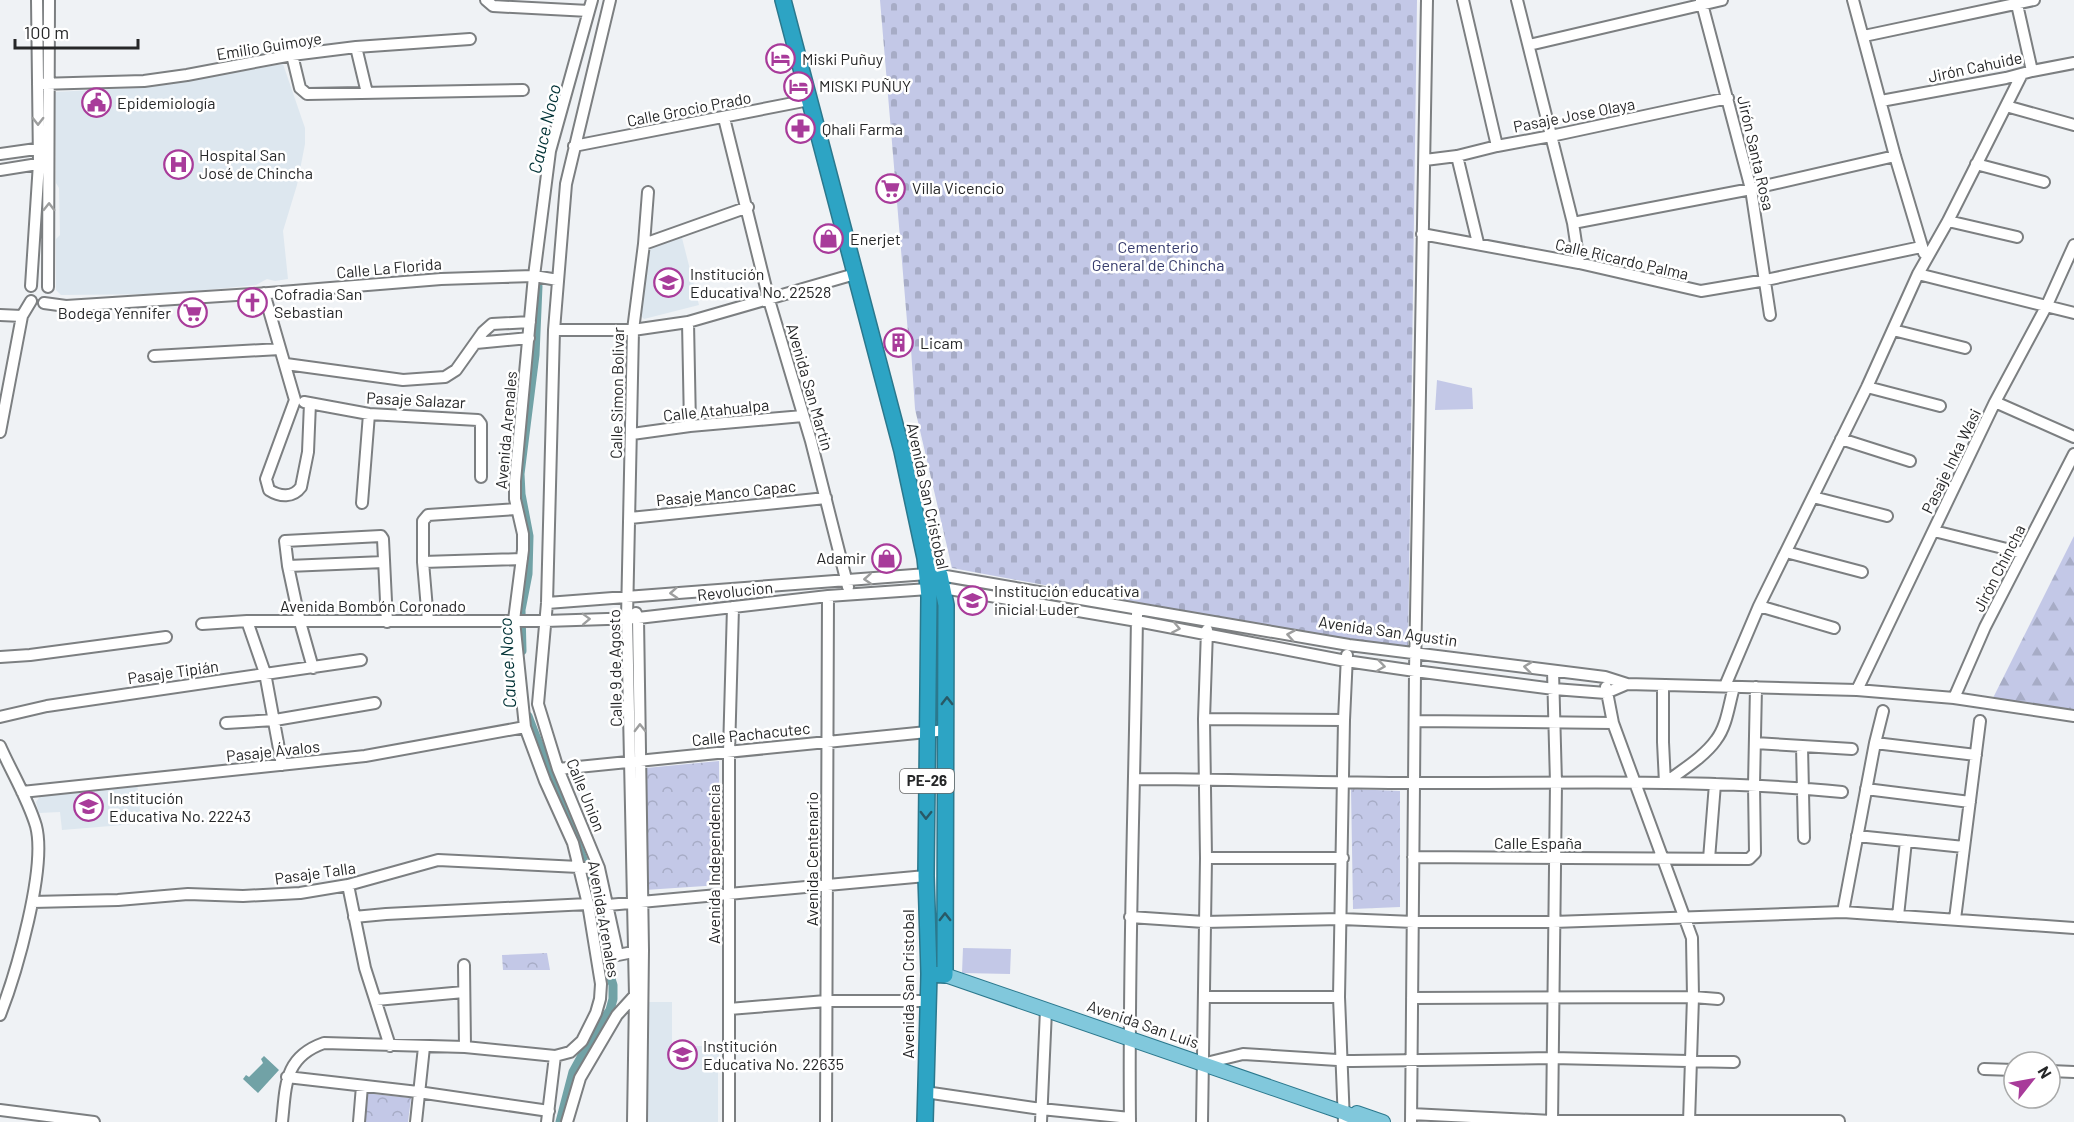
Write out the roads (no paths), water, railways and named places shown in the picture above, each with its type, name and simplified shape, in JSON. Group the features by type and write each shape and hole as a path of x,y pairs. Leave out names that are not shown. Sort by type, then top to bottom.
{"highway":[{"name":"Avenida San Cristobal","path":"783,0 902,451 925,558 940,582 927,732 926,876 929,1001 925,1122"},
{"path":"940,582 946,605 945,975"},
{"path":"926,847 946,845"},
{"name":"Avenida San Luis","path":"929,974 945,975"}],"main road":[{"name":"Avenida San Luis","path":"945,975 1202,1064 1344,1118 1365,1122"},
{"name":"Avenida San Luis","path":"1344,1118 1353,1111 1383,1122"}],"street":[{"path":"37,0 43,84 50,296 44,303 37,304 28,295 31,286 44,163"},
{"path":"43,84 49,0"},
{"path":"486,0 493,6 591,5"},
{"path":"545,621 554,330 566,184 610,0"},
{"path":"1427,0 1415,654 1412,1118 1552,1121 1839,1121"},
{"path":"1463,0 1497,146"},
{"path":"1517,0 1573,223 1580,263"},
{"path":"1529,45 1702,2 1722,0"},
{"path":"1853,0 1895,156 1921,247 1927,259"},
{"path":"1864,36 2034,0"},
{"name":"Jirón Santa Rosa","path":"1702,2 1751,189 1770,315"},
{"path":"1665,783 1717,739 1723,726 1729,687 1759,606 1867,387 1918,274 1948,221 2006,106 2027,72 2016,2"},
{"name":"Avenida Arenales","path":"555,1056 576,1048 591,1026 600,999 601,984 608,957 588,904 588,868 573,843 545,781 525,727 515,620 523,534 517,509 515,481 534,276 550,151 591,5"},
{"name":"Emilio Guimoye","path":"43,84 162,79 292,55 470,39"},
{"path":"356,48 367,93"},
{"path":"292,55 300,88 307,94 523,90"},
{"name":"Jirón Cahuide","path":"1881,101 2074,63"},
{"name":"Pasaje Jose Olaya","path":"1425,160 1457,156 1728,98"},
{"name":"Calle Grocio Prado","path":"574,146 809,100"},
{"path":"2006,106 2074,125"},
{"name":"Avenida San Martin","path":"724,118 769,300 826,498 849,595"},
{"path":"0,154 44,148"},
{"path":"1457,156 1478,243"},
{"path":"1573,223 1751,189 1895,156"},
{"path":"0,170 44,163"},
{"path":"1976,164 2044,182"},
{"name":"Calle Simon Bolivar","path":"629,597 633,330 648,192"},
{"path":"644,244 747,207"},
{"path":"1948,221 2017,237"},
{"path":"35,234 49,234"},
{"name":"Calle Ricardo Palma","path":"1422,234 1580,263 1694,290 1729,287 1766,280 1921,247"},
{"name":"Pasaje Inka Wasi","path":"1857,690 1995,402 2047,305 2074,245"},
{"path":"554,330 633,330 688,322 855,274"},
{"path":"1918,274 2074,312"},
{"name":"Calle La Florida","path":"44,303 66,306 264,294 441,279 534,276 558,280"},
{"path":"31,286 39,282 48,287"},
{"path":"264,294 295,400 266,479 269,490 280,496 298,491 303,481 308,452 310,403"},
{"path":"0,432 22,316 32,301"},
{"path":"0,315 22,316"},
{"path":"286,364 403,380 445,377 456,370 483,332 492,324 530,322"},
{"path":"688,322 690,426"},
{"path":"1893,330 1965,348"},
{"path":"476,343 529,338"},
{"path":"154,356 280,349"},
{"path":"1867,387 1940,406"},
{"name":"Pasaje Salazar","path":"295,400 369,414 478,420 481,424 481,477"},
{"path":"1995,402 2074,437"},
{"path":"362,503 369,414"},
{"name":"Calle Atahualpa","path":"632,434 690,426 803,416"},
{"path":"1841,439 1910,461"},
{"name":"Jirón Chincha","path":"1953,698 1985,627 2074,454"},
{"path":"1813,496 1887,516"},
{"name":"Pasaje Manco Capac","path":"630,518 826,498"},
{"path":"428,621 423,562 423,521 425,518 428,515 517,509"},
{"path":"1934,531 2023,553"},
{"path":"313,668 288,566 285,545 288,540 379,535 383,539 387,622"},
{"path":"1786,552 1862,572"},
{"path":"423,562 522,559"},
{"path":"288,566 384,562"},
{"name":"Revolucion","path":"547,603 846,580 940,582"},
{"name":"Avenida San Agustin","path":"940,582 1138,608 1348,645 1605,677 1627,684 1857,690 1953,698 2074,716"},
{"name":"Avenida San Agustin","path":"940,582 1346,661 1554,689 1606,693"},
{"name":"Revolucion","path":"545,621 633,618 849,595 940,582"},
{"name":"Avenida Centenario","path":"826,1122 828,596"},
{"name":"Calle 9 de Agosto","path":"629,597 633,618 639,951 643,986 641,1122"},
{"path":"1759,606 1834,628"},
{"name":"Avenida Independencia","path":"729,1122 729,752 733,607"},
{"path":"925,1092 1130,1120 1130,917 1138,608"},
{"path":"1202,1122 1206,858 1204,718 1207,620"},
{"path":"247,621 266,673 282,765"},
{"name":"Avenida Bombón Coronado","path":"202,624 247,621 545,621"},
{"name":"Calle Union","path":"545,621 538,704 588,868 608,905 608,957"},
{"path":"0,657 166,637"},
{"path":"1344,1118 1339,997 1344,720 1348,645"},
{"name":"Pasaje Tipián","path":"0,717 47,706 356,661"},
{"path":"1552,1121 1553,858 1556,783 1553,670"},
{"path":"1605,677 1613,723 1692,938 1693,997 1689,1121"},
{"path":"1606,693 1627,684"},
{"path":"1663,685 1665,783"},
{"path":"1754,785 1756,687"},
{"path":"226,723 275,720 375,703"},
{"path":"1843,912 1883,711"},
{"path":"1204,718 1344,720"},
{"path":"1416,721 1613,723"},
{"path":"1955,919 1980,721"},
{"name":"Pasaje Ávalos","path":"22,792 364,756 525,727"},
{"name":"Calle Pachacutec","path":"558,769 947,730"},
{"path":"1755,743 1852,749"},
{"path":"1875,743 1976,755"},
{"path":"1802,746 1804,838"},
{"path":"0,747 22,792 36,827 39,844 32,902 0,1015"},
{"path":"1135,779 1414,783 1636,782 1754,785 1842,792"},
{"path":"1709,859 1715,784"},
{"name":"Calle España","path":"1413,857 1749,859 1755,854 1754,785"},
{"path":"1866,789 1970,802"},
{"path":"1857,836 1964,848"},
{"path":"1898,916 1906,841"},
{"path":"1206,858 1343,858"},
{"name":"Pasaje Talla","path":"32,902 118,900 189,894 243,896 300,893 348,885 438,860 588,868"},
{"path":"608,905 926,876"},
{"path":"348,885 365,968 390,1046"},
{"path":"354,917 588,904"},
{"path":"1130,917 1204,922 1341,919 1414,922 1553,922 1843,912 2074,928"},
{"path":"608,957 639,951"},
{"name":"Calle 9 de Agosto","path":"633,1122 635,996 639,951"},
{"path":"464,965 465,1047"},
{"name":"Avenida Arenales","path":"567,1122 580,1078 617,1015 643,986"},
{"path":"376,1000 464,992"},
{"path":"1204,997 1339,997"},
{"path":"1412,998 1693,997 1718,999"},
{"path":"729,1009 826,1001 929,1001"},
{"path":"1041,1122 1046,1010"},
{"path":"282,1122 287,1077 293,1065 311,1048 324,1043 465,1047 555,1056 548,1116 418,1092 287,1077"},
{"path":"416,1122 424,1047"},
{"path":"1202,1064 1243,1054 1341,1059 1691,1059 1734,1062"},
{"path":"1984,1069 2002,1070"},
{"path":"359,1122 362,1086"},
{"path":"0,1110 94,1122"}],"waterway":[{"name":"Cauce Noco","path":"522,651 521,610 528,574 529,536 521,494 520,474 535,355 538,286"},
{"name":"Cauce Noco","path":"528,716 583,859 613,985 610,1010 573,1072 560,1122"}],"place":[{"name":"Miski Puñuy","path":"781,59"},
{"name":"MISKI PUÑUY","path":"798,86"},
{"name":"Epidemiología","path":"96,103"},
{"name":"Qhali Farma","path":"801,129"},
{"name":"Hospital San José de Chincha","path":"178,164"},
{"name":"Villa Vicencio","path":"891,188"},
{"name":"Enerjet","path":"829,239"},
{"name":"Institución Educativa No. 22528","path":"669,283"},
{"name":"Cofradia San Sebastian","path":"253,303"},
{"name":"Bodega Yennifer","path":"192,313"},
{"name":"Licam","path":"899,343"},
{"name":"Adamir","path":"887,558"},
{"name":"Institución educativa inicial Luder","path":"973,600"},
{"name":"Institución Educativa No. 22243","path":"88,807"},
{"name":"Institución Educativa No. 22635","path":"682,1055"}],"park label":[{"name":"Cementerio General de Chincha","path":"1158,256"}]}
